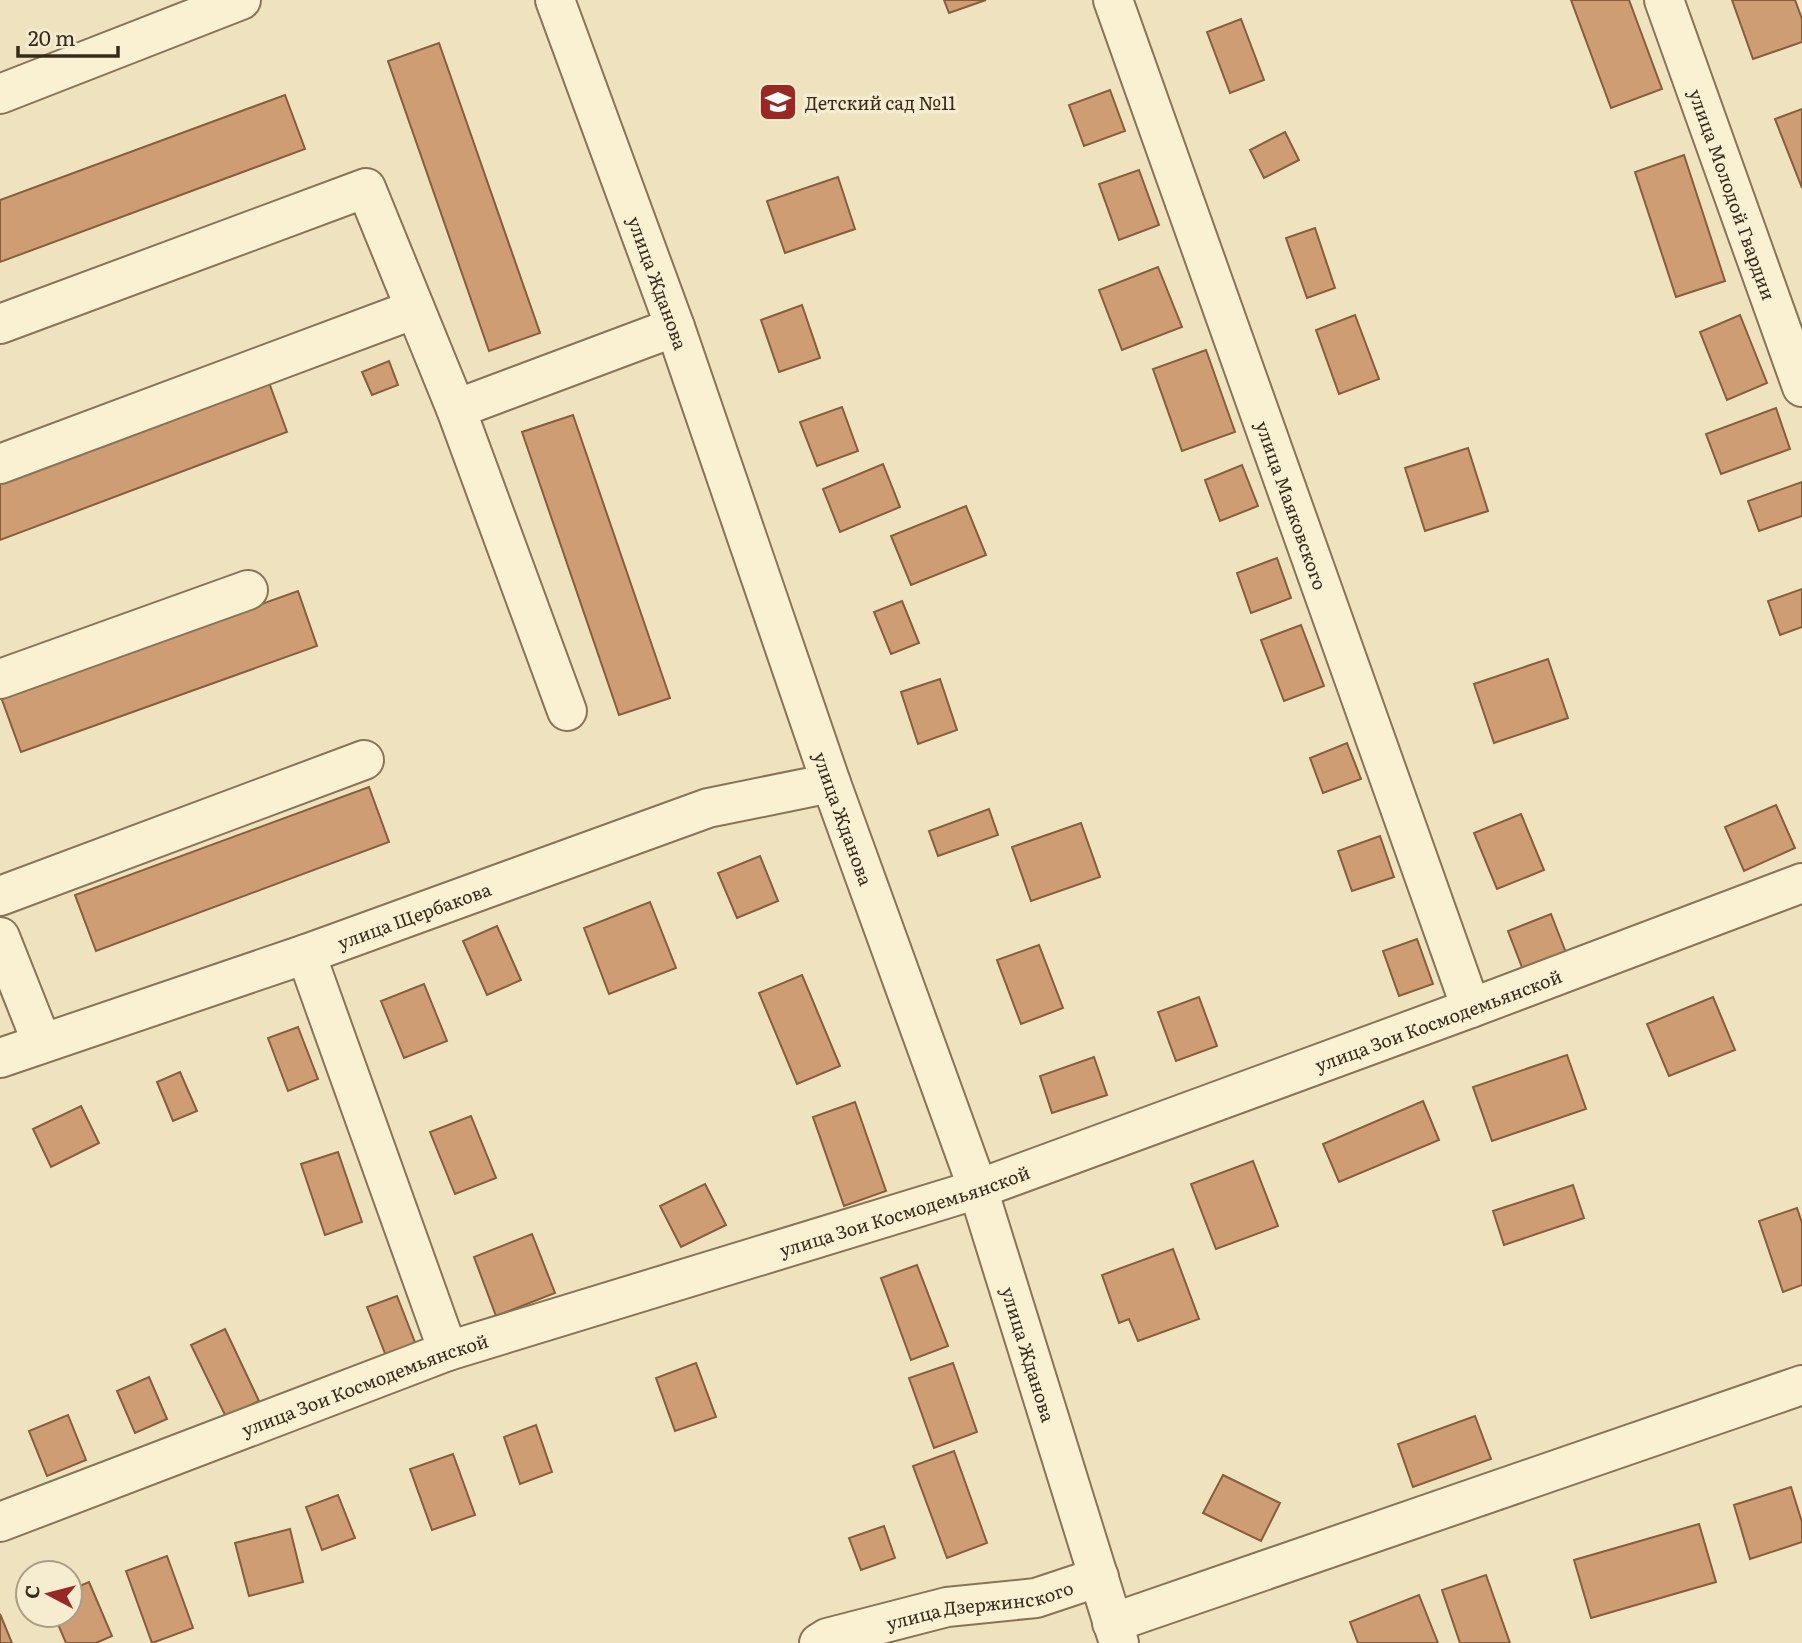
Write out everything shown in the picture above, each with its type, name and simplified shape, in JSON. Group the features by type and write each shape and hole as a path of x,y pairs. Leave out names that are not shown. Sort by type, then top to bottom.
{"street":[{"path":"0,94 241,0"},
{"name":"улица Жданова","path":"555,0 675,327 831,783 978,1189 1116,1633"},
{"name":"улица Маяковского","path":"1113,0 1471,1007"},
{"name":"улица Молодой Гвардии","path":"1664,0 1802,387"},
{"path":"0,324 366,188 456,409 567,711"},
{"path":"0,464 415,309"},
{"path":"456,409 675,327"},
{"path":"0,679 248,590"},
{"path":"0,897 364,760"},
{"name":"улица Щербакова","path":"0,1058 306,954 708,808 831,783"},
{"name":"улица Зои Космодемьянской","path":"0,1522 449,1351 978,1189 1802,883"},
{"path":"0,937 42,1043"},
{"path":"306,954 449,1351"},
{"path":"1116,1633 1802,1385"},
{"name":"улица Дзержинского","path":"819,1643 947,1607 1036,1598 1099,1577"}],"building":[{"path":"944,0 986,0 949,13"},
{"path":"1571,0 1629,0 1662,89 1611,108"},
{"path":"1732,0 1795,0 1802,19 1802,42 1753,59"},
{"path":"1241,19 1264,80 1230,93 1207,32"},
{"path":"439,43 540,333 489,351 388,61"},
{"path":"1110,90 1125,131 1084,146 1069,105"},
{"path":"285,95 305,149 0,262 0,200"},
{"path":"1802,109 1802,188 1775,119"},
{"path":"1285,132 1299,160 1264,178 1250,150"},
{"path":"1684,155 1725,281 1676,297 1635,172"},
{"path":"1139,170 1159,225 1119,240 1099,184"},
{"path":"838,177 855,229 785,253 767,201"},
{"path":"1315,228 1335,288 1307,298 1286,238"},
{"path":"1158,267 1182,327 1122,350 1099,290"},
{"path":"802,305 820,358 779,372 761,320"},
{"path":"1355,315 1379,379 1339,394 1316,330"},
{"path":"1740,315 1767,383 1727,400 1700,332"},
{"path":"1206,350 1235,432 1182,451 1153,369"},
{"path":"389,361 398,385 372,395 362,372"},
{"path":"267,377 287,432 0,540 0,477"},
{"path":"842,407 858,451 817,466 800,422"},
{"path":"1776,408 1790,449 1721,474 1706,434"},
{"path":"573,415 670,698 619,715 522,432"},
{"path":"1468,448 1488,511 1425,531 1405,468"},
{"path":"883,464 900,507 840,532 823,489"},
{"path":"1242,465 1258,506 1220,521 1205,480"},
{"path":"1802,482 1802,516 1759,531 1748,501"},
{"path":"966,506 986,555 911,585 891,536"},
{"path":"1277,558 1291,598 1251,613 1237,573"},
{"path":"1802,589 1802,627 1780,635 1768,601"},
{"path":"298,591 317,646 21,752 1,697"},
{"path":"902,601 919,643 891,654 874,612"},
{"path":"1301,625 1324,686 1284,701 1261,640"},
{"path":"1548,659 1568,718 1494,743 1474,684"},
{"path":"940,679 957,730 918,744 901,692"},
{"path":"1347,743 1361,779 1323,793 1310,758"},
{"path":"369,787 389,842 96,951 75,895"},
{"path":"1776,805 1795,848 1744,871 1725,827"},
{"path":"989,809 998,835 938,856 929,831"},
{"path":"1521,814 1544,870 1497,889 1474,833"},
{"path":"1081,823 1100,877 1031,901 1012,847"},
{"path":"1380,836 1394,877 1352,891 1338,851"},
{"path":"760,856 778,901 737,918 718,873"},
{"path":"650,902 676,968 609,994 584,928"},
{"path":"1551,914 1568,958 1525,975 1508,931"},
{"path":"497,926 521,980 487,995 463,941"},
{"path":"1417,939 1433,984 1399,996 1383,951"},
{"path":"1039,945 1063,1008 1021,1024 997,960"},
{"path":"802,975 840,1066 797,1084 759,993"},
{"path":"424,984 447,1041 404,1058 381,1001"},
{"path":"1199,997 1217,1046 1176,1061 1158,1012"},
{"path":"1713,997 1735,1050 1669,1076 1647,1024"},
{"path":"298,1027 318,1079 288,1091 268,1038"},
{"path":"1567,1055 1586,1109 1492,1141 1473,1087"},
{"path":"1094,1057 1107,1095 1052,1113 1040,1076"},
{"path":"180,1072 197,1111 173,1121 157,1082"},
{"path":"1423,1101 1439,1140 1339,1182 1323,1144"},
{"path":"855,1102 886,1191 844,1206 813,1117"},
{"path":"81,1106 99,1143 51,1167 33,1129"},
{"path":"471,1116 496,1178 455,1194 430,1132"},
{"path":"338,1152 362,1222 325,1235 301,1164"},
{"path":"1253,1161 1278,1226 1216,1249 1191,1184"},
{"path":"705,1184 726,1225 681,1247 660,1206"},
{"path":"1573,1185 1584,1218 1504,1245 1493,1211"},
{"path":"1797,1208 1802,1223 1802,1285 1783,1292 1759,1221"},
{"path":"532,1234 555,1293 496,1316 474,1257"},
{"path":"1173,1249 1199,1319 1138,1341 1129,1319 1119,1323 1102,1275"},
{"path":"917,1265 948,1346 911,1360 881,1278"},
{"path":"397,1296 416,1345 386,1356 367,1307"},
{"path":"225,1329 259,1401 226,1417 191,1345"},
{"path":"696,1363 716,1417 675,1431 656,1378"},
{"path":"953,1363 977,1432 934,1448 909,1378"},
{"path":"149,1377 167,1419 135,1433 117,1391"},
{"path":"68,1415 86,1460 47,1476 29,1431"},
{"path":"1475,1416 1491,1459 1413,1487 1398,1444"},
{"path":"536,1425 552,1472 520,1484 504,1437"},
{"path":"954,1451 987,1543 947,1558 913,1466"},
{"path":"453,1454 475,1515 432,1530 410,1469"},
{"path":"1223,1475 1280,1503 1261,1541 1203,1513"},
{"path":"1791,1487 1802,1522 1802,1542 1750,1559 1734,1505"},
{"path":"338,1495 355,1538 322,1550 306,1507"},
{"path":"1699,1524 1716,1582 1591,1618 1574,1560"},
{"path":"884,1526 895,1558 861,1570 849,1538"},
{"path":"290,1529 303,1582 249,1596 235,1543"},
{"path":"167,1556 193,1628 152,1643 126,1571"},
{"path":"1486,1575 1510,1643 1460,1643 1442,1590"},
{"path":"89,1582 112,1636 96,1643 66,1643 60,1629 84,1629 84,1584"},
{"path":"1419,1595 1438,1643 1358,1643 1350,1622"},
{"path":"0,1614 12,1643 0,1643"}],"place":[{"name":"Детский сад №11","path":"778,102"}]}
